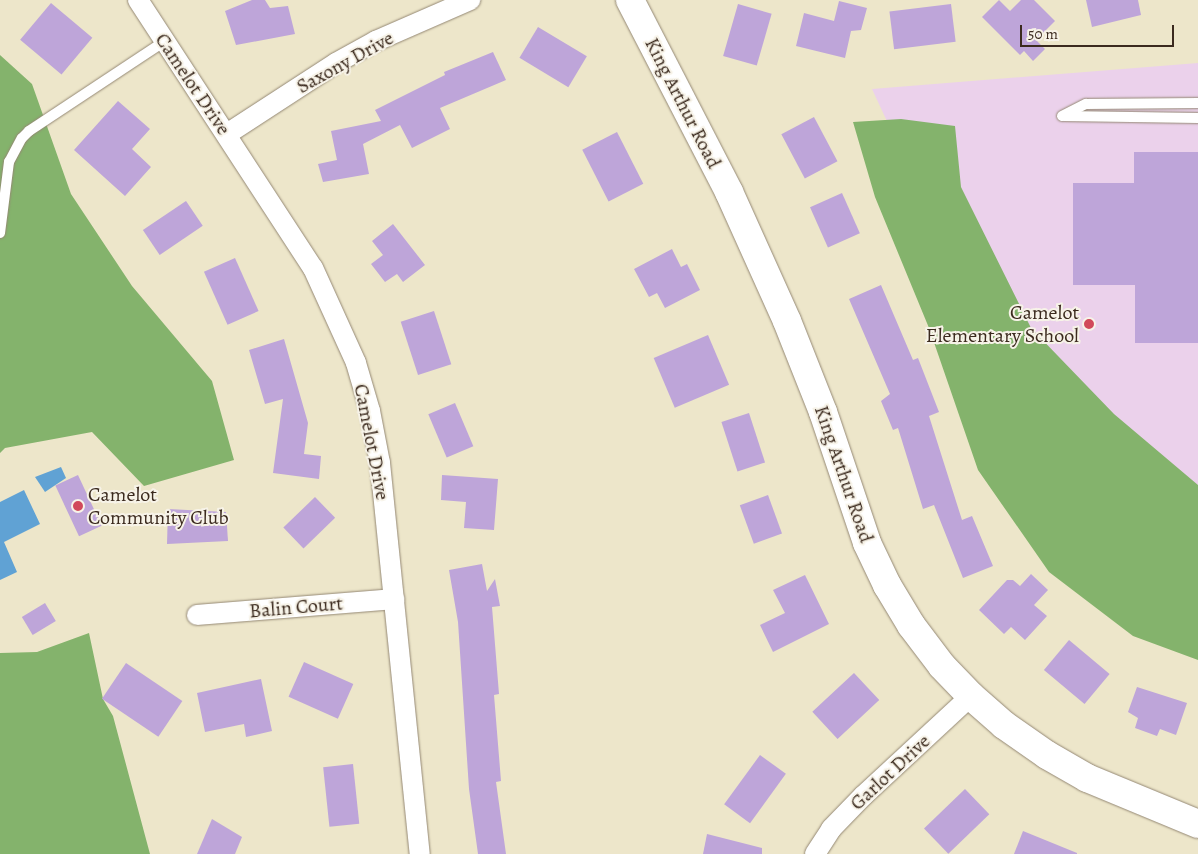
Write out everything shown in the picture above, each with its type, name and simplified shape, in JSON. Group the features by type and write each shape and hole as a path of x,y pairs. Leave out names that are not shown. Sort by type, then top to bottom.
{"street":[{"name":"Camelot Drive","path":"138,0 313,268 356,363 370,412 380,463 420,854"},
{"name":"Saxony Drive","path":"227,134 336,63 376,41 470,0"},
{"name":"King Arthur Road","path":"630,0 729,192 787,322 823,412 867,543 887,585 911,625 942,666 971,696 1004,725 1087,778 1198,824"},
{"name":"Balin Court","path":"197,615 394,599"},
{"name":"Garlot Drive","path":"815,854 831,829 864,795 971,696"},
{"path":"415,854 420,854"}],"lane":[{"path":"0,233 9,162 22,138 29,131 165,41"},
{"path":"1198,103 1086,104 1062,116 1198,118"}],"shaded area":[{"name":"Camelot Elementary School","path":"1198,63 1198,603 1090,558 872,89"}],"green space":[{"path":"0,55 32,84 71,194 132,286 212,381 234,460 144,486 92,432 5,448 0,453"},
{"path":"901,119 955,126 961,187 1031,328 1114,414 1198,485 1198,660 1133,636 1049,572 978,470 929,328 875,197 853,122"},
{"path":"89,633 103,699 113,716 150,854 0,854 0,653 37,652"}],"water":[{"path":"61,467 66,478 45,492 35,477"},
{"path":"24,490 40,524 4,542 17,572 0,580 0,502"}],"building":[{"path":"252,0 265,0 270,8 288,6 295,34 236,45 225,11"},
{"path":"999,0 1010,11 1021,0 1034,0 1055,21 1036,40 1045,49 1033,61 1024,51 1020,55 982,17"},
{"path":"1086,0 1138,0 1141,15 1092,27"},
{"path":"839,1 867,8 861,30 851,31 845,58 796,46 804,13 834,21"},
{"path":"51,3 92,38 62,74 20,40"},
{"path":"738,4 772,14 757,66 723,56"},
{"path":"951,4 956,42 894,49 889,12"},
{"path":"538,27 587,56 568,87 519,58"},
{"path":"493,52 506,80 440,108 450,129 412,148 400,125 363,144 369,174 323,182 318,164 337,160 331,131 381,121 375,110 445,75 444,72"},
{"path":"118,101 150,129 132,149 151,167 125,196 74,150"},
{"path":"814,117 837,161 805,179 781,134"},
{"path":"617,132 643,184 609,201 582,150"},
{"path":"1134,152 1198,152 1198,343 1135,343 1135,285 1073,285 1073,183 1134,183"},
{"path":"842,193 860,233 828,247 810,207"},
{"path":"186,201 203,226 160,255 143,230"},
{"path":"393,224 425,265 403,282 397,274 385,282 371,264 383,255 372,241"},
{"path":"672,249 681,267 687,264 700,290 665,308 657,293 649,297 634,269"},
{"path":"235,258 259,311 228,325 204,272"},
{"path":"881,285 913,360 918,358 939,412 929,416 962,520 972,516 993,566 963,578 934,505 923,509 898,428 893,430 881,401 890,394 849,299"},
{"path":"434,311 451,364 418,375 401,322"},
{"path":"708,335 729,385 675,408 654,358"},
{"path":"284,339 308,423 304,454 321,456 319,479 273,473 283,399 265,404 249,350"},
{"path":"455,403 473,446 447,458 428,414"},
{"path":"749,413 765,462 737,471 721,422"},
{"name":"Camelot Community Club","path":"78,475 102,526 79,536 55,486"},
{"path":"442,475 498,479 494,530 464,528 466,502 441,500"},
{"path":"768,495 782,534 754,544 740,505"},
{"path":"315,497 335,518 303,548 283,528"},
{"path":"168,509 226,512 228,541 167,544"},
{"path":"482,564 487,591 495,579 500,606 492,607 499,694 494,695 501,781 496,782 506,854 478,854 469,789 458,622 449,570"},
{"path":"1031,574 1048,590 1034,605 1047,616 1025,640 1011,627 1004,634 979,610 1007,580 1013,580 1020,586"},
{"path":"805,575 829,624 773,652 760,625 785,613 773,590"},
{"path":"45,603 56,621 33,635 22,617"},
{"path":"1069,640 1110,674 1085,704 1044,670"},
{"path":"304,662 353,684 338,719 289,697"},
{"path":"126,663 182,701 158,737 102,699"},
{"path":"854,673 879,700 838,739 812,712"},
{"path":"261,679 272,731 246,737 244,724 205,732 197,693"},
{"path":"1137,687 1187,703 1176,735 1160,729 1157,736 1135,728 1138,718 1128,712"},
{"path":"760,755 786,774 750,823 724,804"},
{"path":"353,764 359,824 329,827 323,767"},
{"path":"965,789 989,814 948,854 924,829"},
{"path":"212,819 242,837 235,854 197,854"},
{"path":"1023,831 1077,853 1077,854 1014,854"},
{"path":"707,834 762,848 762,854 703,854"}],"place":[{"name":"Camelot Elementary School","path":"1089,324"},
{"name":"Camelot Community Club","path":"78,506"}]}
